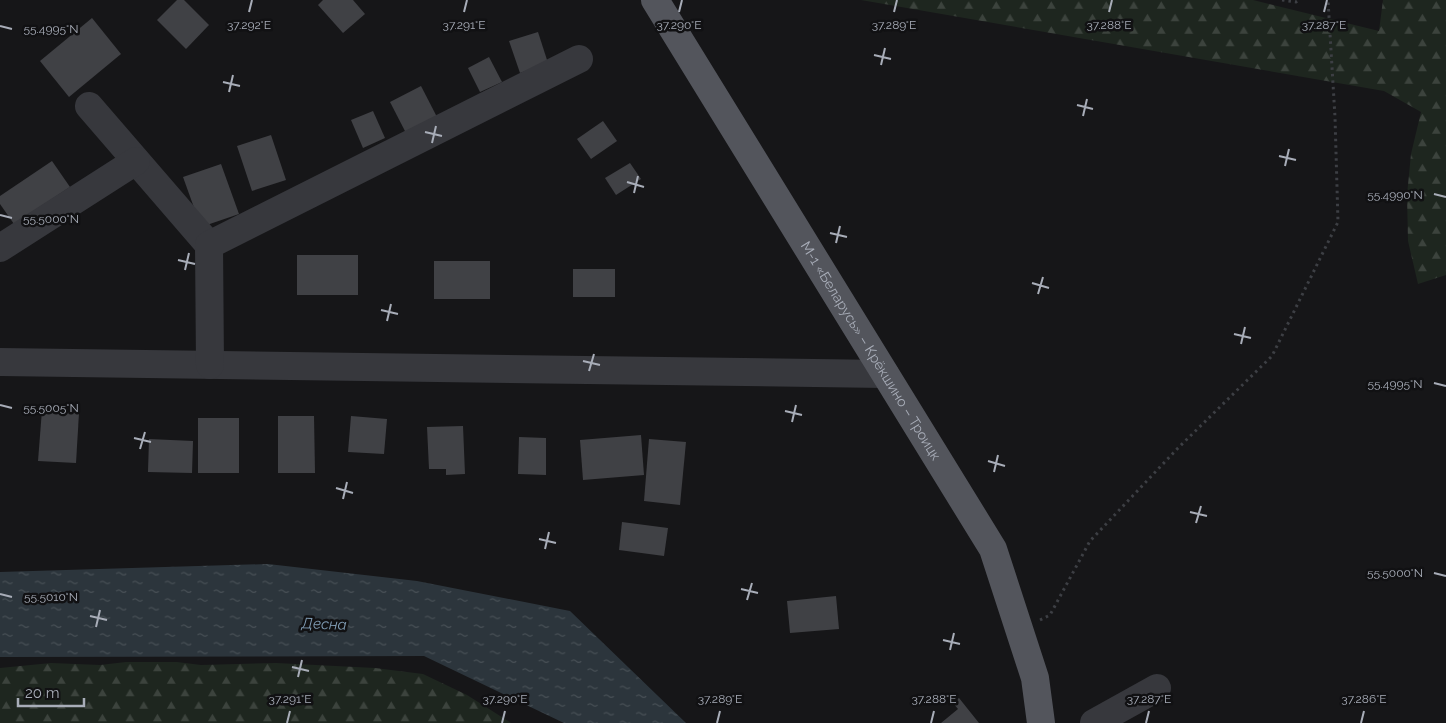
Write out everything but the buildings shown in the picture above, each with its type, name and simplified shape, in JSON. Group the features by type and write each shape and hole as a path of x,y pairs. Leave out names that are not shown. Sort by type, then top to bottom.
{"main road":[{"name":"М-1 «Беларусь» – Крёкшино – Троицк","path":"655,0 994,549 1035,678 1041,723"}],"street":[{"path":"209,246 579,59"},
{"path":"89,106 209,246 210,365"},
{"path":"0,248 136,161"},
{"path":"0,362 885,374"},
{"path":"1094,723 1157,688"}],"path":[{"path":"1282,0 1296,2 1299,0"},
{"path":"1020,632 1050,615 1090,541 1178,448 1272,356 1338,222 1335,117 1328,0"}],"green space":[{"path":"861,0 1253,0 1379,31 1383,0 1446,0 1446,275 1418,284 1408,241 1407,195 1411,154 1421,112 1384,91"},
{"path":"126,662 177,662 201,665 276,663 375,668 423,674 467,695 511,723 0,723 0,668 51,663 100,665"}],"water":[{"name":"Десна","path":"268,564 417,581 570,611 686,723 564,723 424,656 0,657 0,572"}]}
